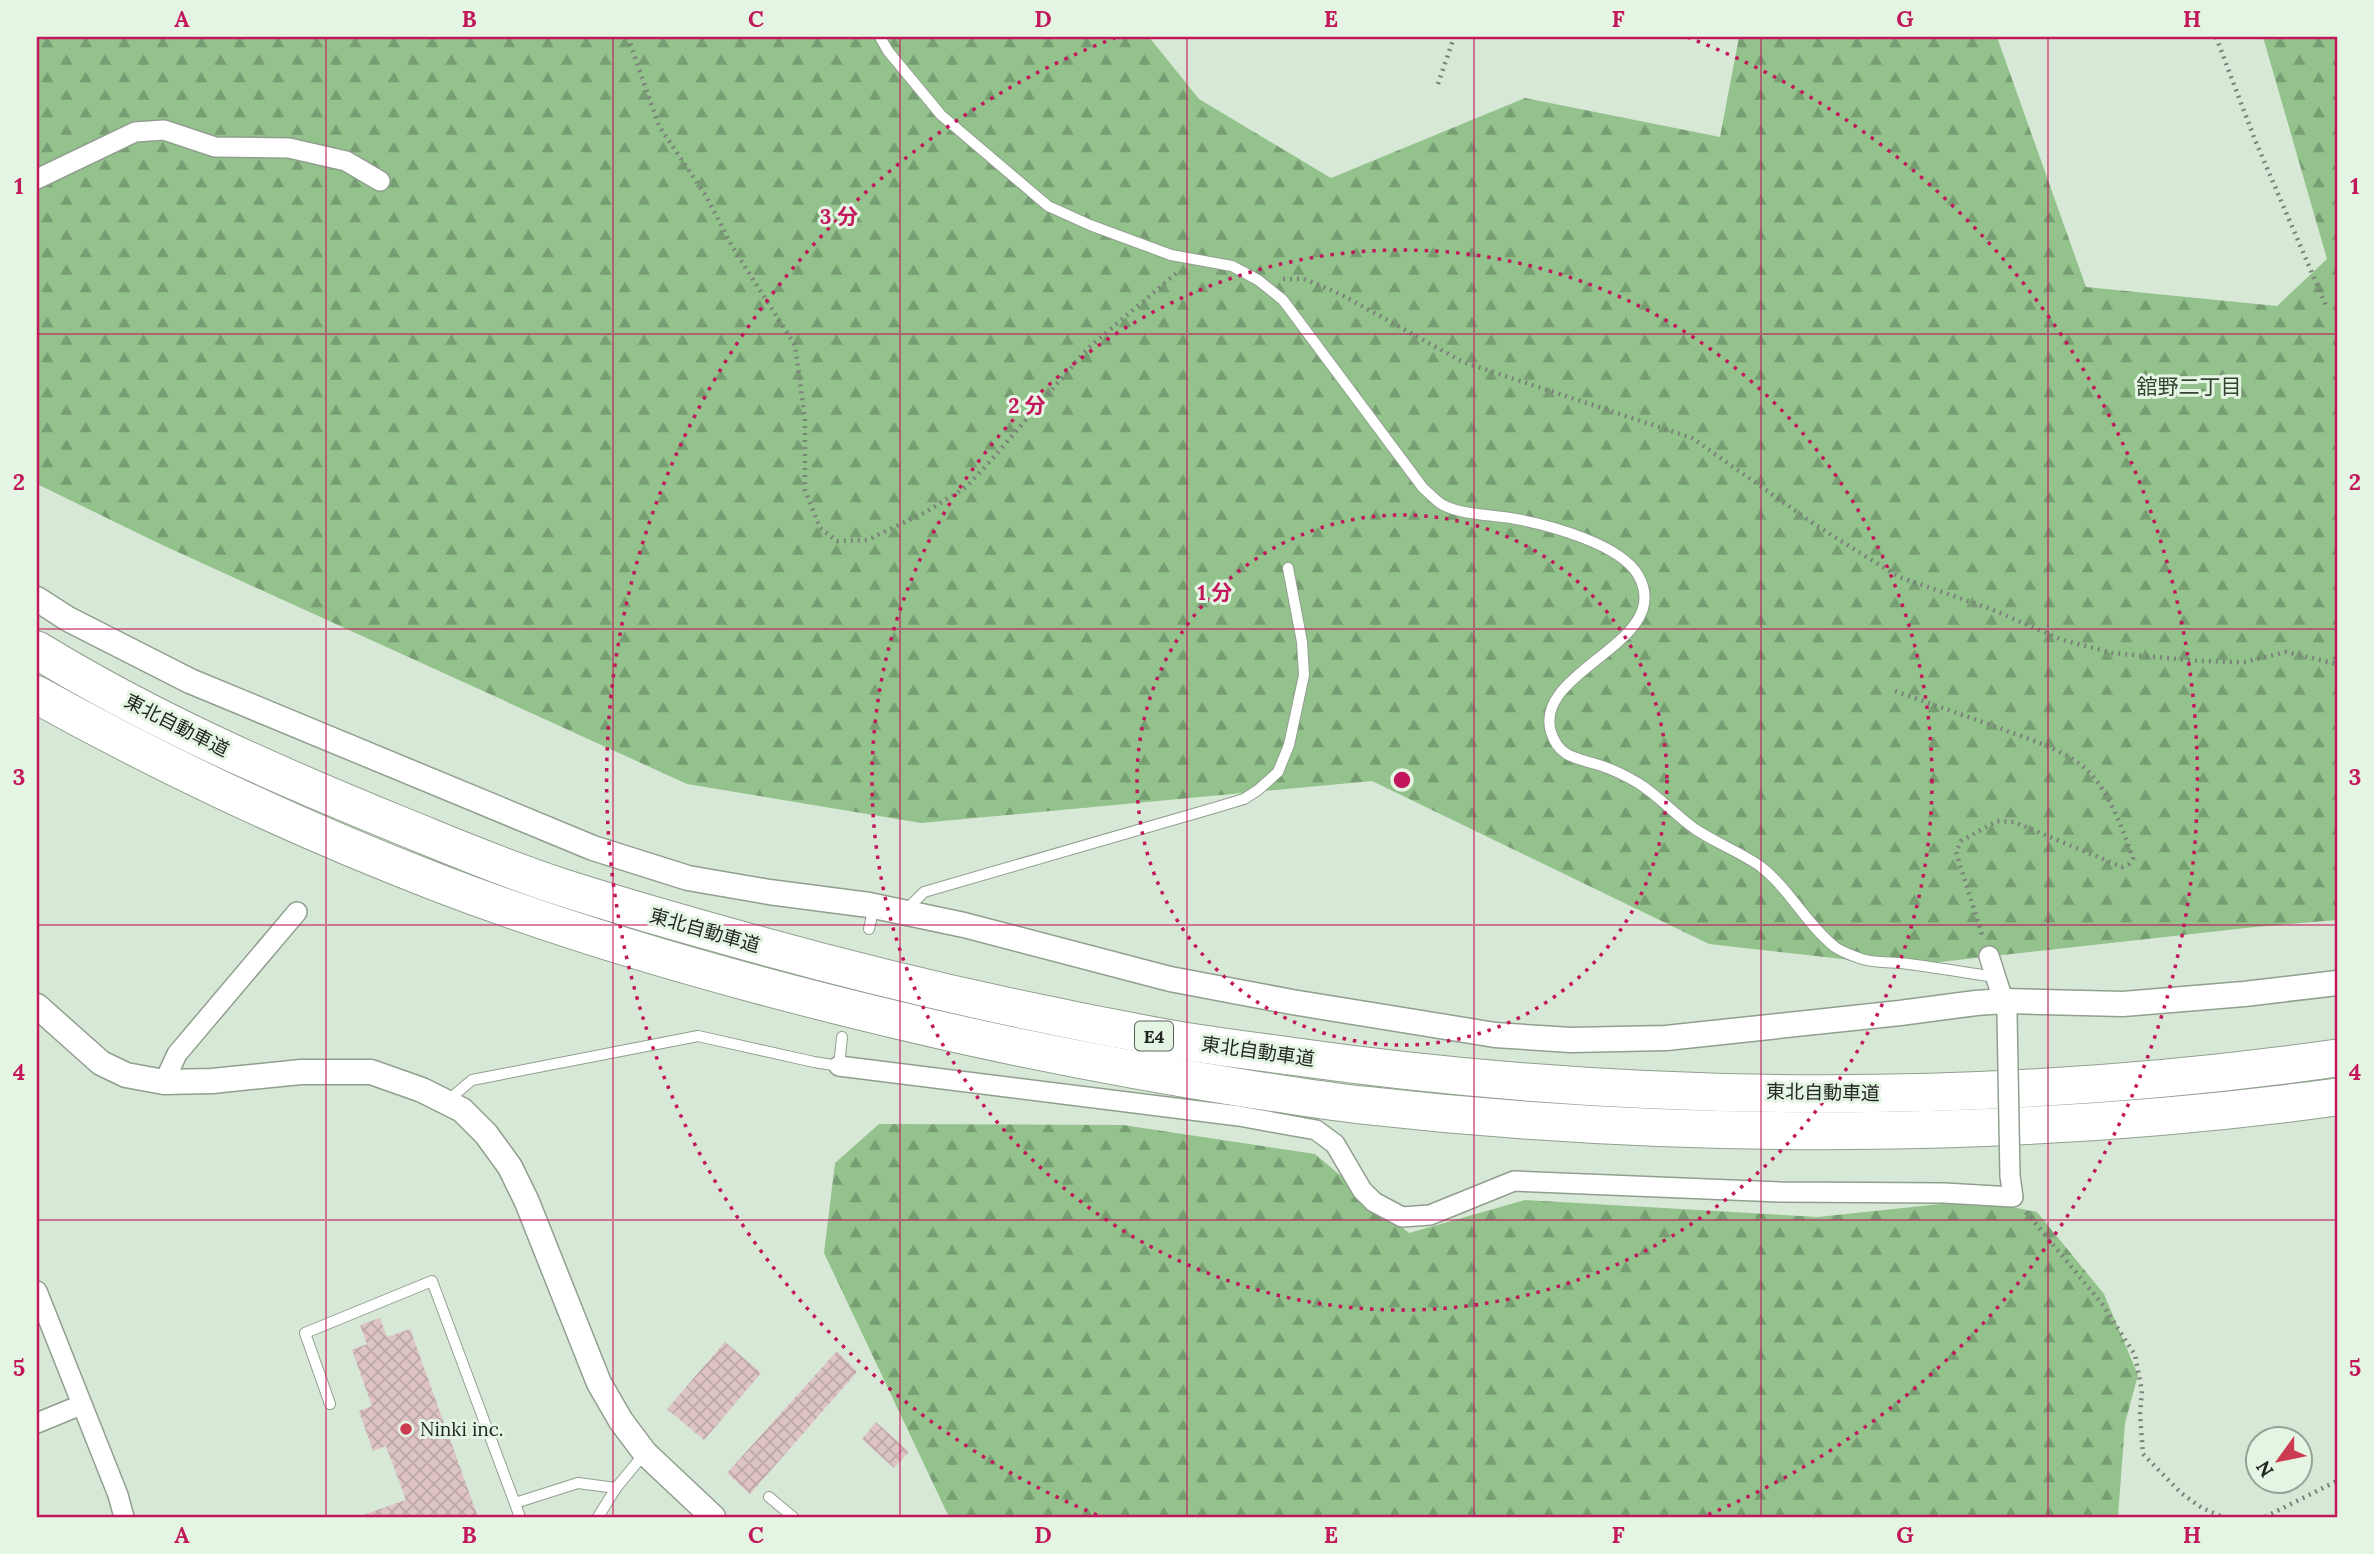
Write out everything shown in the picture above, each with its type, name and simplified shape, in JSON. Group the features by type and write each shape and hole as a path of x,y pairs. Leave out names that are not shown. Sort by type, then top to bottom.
{"highway":[{"name":"東北自動車道","path":"37,650 173,726 282,776 552,885 827,964 985,1002 1165,1038 1367,1067 1514,1082 1742,1092 1875,1094 2083,1084 2271,1067 2337,1058"},
{"name":"東北自動車道","path":"37,695 160,761 287,820 436,882 536,918 803,998 982,1040 1162,1076 1358,1105 1523,1120 1709,1128 1886,1130 2093,1122 2337,1097"}],"street":[{"path":"37,179 135,132 164,130 215,147 289,148 346,161 380,181"},
{"path":"37,599 68,619 190,681 593,848 688,878 769,892 872,917 905,912 1170,979 1495,1035 1572,1040 1666,1038 2006,1007 2123,1004 2337,984"},
{"path":"164,1082 177,1054 297,912"},
{"path":"839,1066 1239,1116 1316,1130 1335,1144 1368,1196 1402,1217 1430,1215 1514,1181 1780,1192 1944,1193 2013,1197 2010,1176 2006,1007 1989,956"},
{"path":"37,1006 101,1063 126,1075 164,1082 212,1081 300,1072 371,1072 392,1078 462,1110 486,1134 510,1167 527,1202 599,1382 621,1421 645,1453 713,1517"},
{"path":"37,1292 118,1495 124,1517"},
{"path":"37,1423 81,1405"}],"lane":[{"path":"880,37 888,51 941,115 1048,205 1090,225 1171,255 1232,266 1258,280 1283,300 1423,488 1443,505 1548,526 1604,547 1627,562 1638,575 1644,593 1636,625 1569,683 1557,697 1552,709 1550,728 1556,745 1573,759 1601,765 1639,783 1694,828 1759,865 1836,947 1863,960 1995,977"},
{"path":"905,912 924,892 1244,799 1258,790 1278,772 1289,745 1304,675 1302,642 1288,568"},
{"path":"446,1101 472,1080 698,1036 839,1066 842,1037"},
{"path":"330,1404 305,1333 432,1281 520,1517"},
{"path":"598,1517 616,1488 645,1453"},
{"path":"515,1503 578,1483 616,1488"},
{"path":"769,1497 793,1517"}],"path":[{"path":"628,37 659,126 706,196 733,248 795,345 805,419 805,490 820,528 837,541 867,540 926,512 966,487 1087,349 1193,259"},
{"path":"1438,84 1454,37"},
{"path":"2216,37 2255,140 2327,308"},
{"path":"1258,280 1304,279 1340,293 1463,362 1692,438 1817,526 1899,577 1991,609 2060,639 2112,653 2199,662 2244,662 2286,652 2337,664"},
{"path":"1895,691 2037,742 2073,760 2089,772 2102,790 2127,840 2133,858 2129,864 2122,867 2014,822 1997,821 1961,841 1956,852 1989,956"},
{"path":"2013,1197 2050,1238 2103,1305 2135,1355 2142,1391 2140,1414 2143,1454 2181,1493 2202,1508 2223,1517"},
{"path":"2265,1517 2337,1481"}],"green space":[{"path":"37,37 1149,37 1199,99 1331,178 1525,98 1720,137 1739,37 1997,37 2086,287 2277,306 2327,259 2263,37 2337,37 2337,920 1904,966 1709,944 1372,781 921,823 687,784 158,543 37,484"},
{"path":"879,1124 1123,1125 1315,1154 1409,1233 1525,1200 1818,1217 1978,1200 2037,1212 2104,1294 2138,1375 2125,1423 2118,1517 949,1517 824,1253 835,1163"}],"building":[{"name":"Ninki inc.","path":"380,1318 387,1337 410,1329 478,1517 363,1515 406,1500 386,1446 373,1451 359,1411 372,1406 352,1350 367,1344 360,1325"},
{"path":"725,1342 761,1373 704,1440 667,1409"},
{"path":"837,1351 857,1372 750,1494 727,1473"},
{"path":"876,1422 909,1452 894,1468 862,1439"}],"place":[{"name":"Ninki inc.","path":"406,1429"}],"district":[{"name":"舘野二丁目","path":"2189,386"}]}
